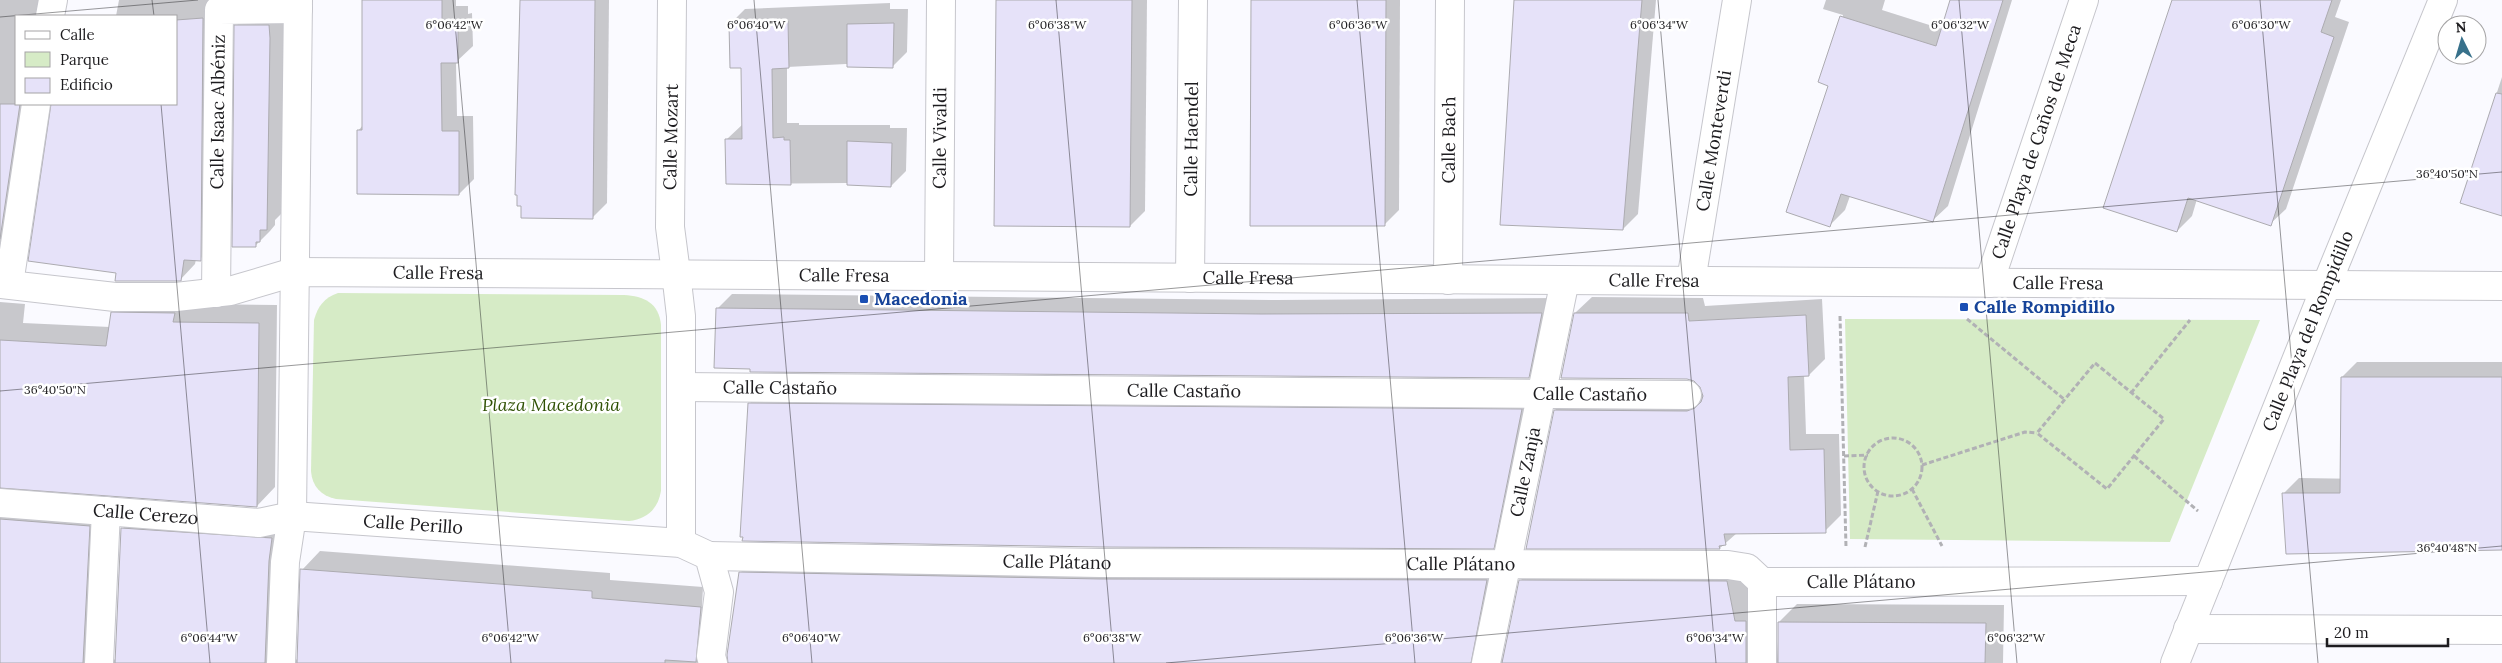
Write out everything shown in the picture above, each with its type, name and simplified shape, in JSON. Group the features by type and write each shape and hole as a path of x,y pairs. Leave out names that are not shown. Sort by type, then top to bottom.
{"street":[{"path":"50,15 52,0"},
{"name":"Calle Mozart","path":"672,0 670,227 676,273"},
{"name":"Calle Vivaldi","path":"938,276 941,0"},
{"name":"Calle Haendel","path":"1190,278 1193,0"},
{"name":"Calle Bach","path":"1448,280 1450,0"},
{"name":"Calle Monteverdi","path":"1691,281 1737,0"},
{"name":"Calle Playa de Caños de Meca","path":"1989,284 2084,0"},
{"name":"Calle Playa del Rompidillo","path":"2175,663 2443,0"},
{"name":"Calle Isaac Albéniz","path":"216,292 219,10 298,5 294,272"},
{"path":"4,284 36,105"},
{"path":"281,663 286,562 292,516 294,272"},
{"name":"Calle Fresa","path":"4,284 115,297 176,297 230,291 294,272 676,273 1925,284 2502,286"},
{"path":"676,273 681,316 681,543 709,556 718,592 711,656 713,663"},
{"name":"Calle Zanja","path":"1486,663 1565,280"},
{"name":"Calle Castaño","path":"682,387 1687,395"},
{"name":"Calle Cerezo","path":"0,503 259,523 292,516"},
{"path":"99,663 106,512"},
{"name":"Calle Perillo","path":"292,516 681,543"},
{"name":"Calle Plátano","path":"709,556 1100,563 1507,562 1728,565 1747,568 1762,582 2208,581"},
{"path":"1762,582 1762,663"},
{"path":"2188,629 2502,630"}],"path":[{"path":"1840,283 1844,456 1852,582"},
{"path":"1925,284 2065,400"},
{"path":"2131,393 2218,285"},
{"path":"1922,465 2025,432 2038,433 2107,489 2164,419 2095,363 2038,433"},
{"path":"1901,439 1910,443 1917,451 1922,465 1920,478 1912,489 1899,495 1890,495 1878,491 1867,480 1865,471 1868,455 1875,445 1882,440 1901,439"},
{"path":"1844,456 1868,455"},
{"path":"2134,456 2227,535"},
{"path":"1912,489 1962,581"},
{"path":"1852,582 1878,491"}],"green space":[{"name":"Plaza Macedonia","path":"338,293 624,295 638,297 649,302 657,311 661,325 661,491 654,508 641,518 629,521 336,499 322,493 315,486 311,471 314,320 322,303"},
{"path":"1845,319 2260,320 2170,542 1850,539"}],"building":[{"path":"362,0 442,0 442,20 453,20 453,28 458,28 458,63 441,63 442,131 459,131 459,195 357,194 357,130 362,130"},
{"path":"520,0 595,0 593,219 521,218 521,206 517,206 517,195 515,195"},
{"path":"996,0 1132,0 1130,227 994,226"},
{"path":"1251,0 1386,0 1385,226 1250,226"},
{"path":"1514,0 1642,0 1623,230 1500,225"},
{"path":"1950,0 2003,0 1933,222 1841,194 1830,227 1786,212 1828,86 1818,82 1840,16 1936,46"},
{"path":"2172,0 2332,0 2321,32 2334,37 2271,226 2188,198 2177,232 2103,208"},
{"path":"203,18 201,261 184,260 181,281 115,281 116,273 28,261 51,105 178,105 178,20"},
{"path":"788,21 789,68 772,69 773,138 784,137 784,140 790,140 791,185 726,184 725,139 742,139 741,68 730,68 729,24"},
{"path":"894,23 893,68 847,67 847,24"},
{"path":"234,25 269,25 267,230 260,230 260,242 256,242 256,247 232,247"},
{"path":"2496,93 2502,94 2502,216 2460,203"},
{"path":"0,104 15,104 20,105 0,239"},
{"path":"847,141 892,143 891,187 847,185"},
{"path":"716,308 1261,314 1542,313 1529,378 750,372 750,369 714,368"},
{"path":"111,312 175,313 173,322 259,323 257,507 0,488 0,340 106,346"},
{"path":"1574,313 1688,313 1689,321 1806,315 1809,376 1788,377 1790,450 1824,449 1826,533 1724,534 1726,545 1719,546 1720,549 1526,549 1554,410 1687,411 1695,408 1701,402 1703,396 1700,387 1694,381 1687,379 1561,378"},
{"path":"2341,377 2502,377 2502,550 2286,554 2282,493 2340,493"},
{"path":"748,403 1522,409 1494,549 1100,547 742,541 743,537 740,537"},
{"path":"0,519 90,526 83,663 0,663"},
{"path":"121,528 272,538 269,561 265,663 115,663"},
{"path":"300,569 592,591 592,598 701,607 696,662 665,660 665,663 297,663"},
{"path":"739,572 1100,579 1487,580 1471,663 728,663 727,655"},
{"path":"1519,580 1727,581 1735,621 1746,621 1746,663 1502,663"},
{"path":"1778,622 1986,623 1985,663 1778,663"}],"place":[{"name":"Macedonia","path":"864,299"},
{"name":"Calle Rompidillo","path":"1964,307"}]}
